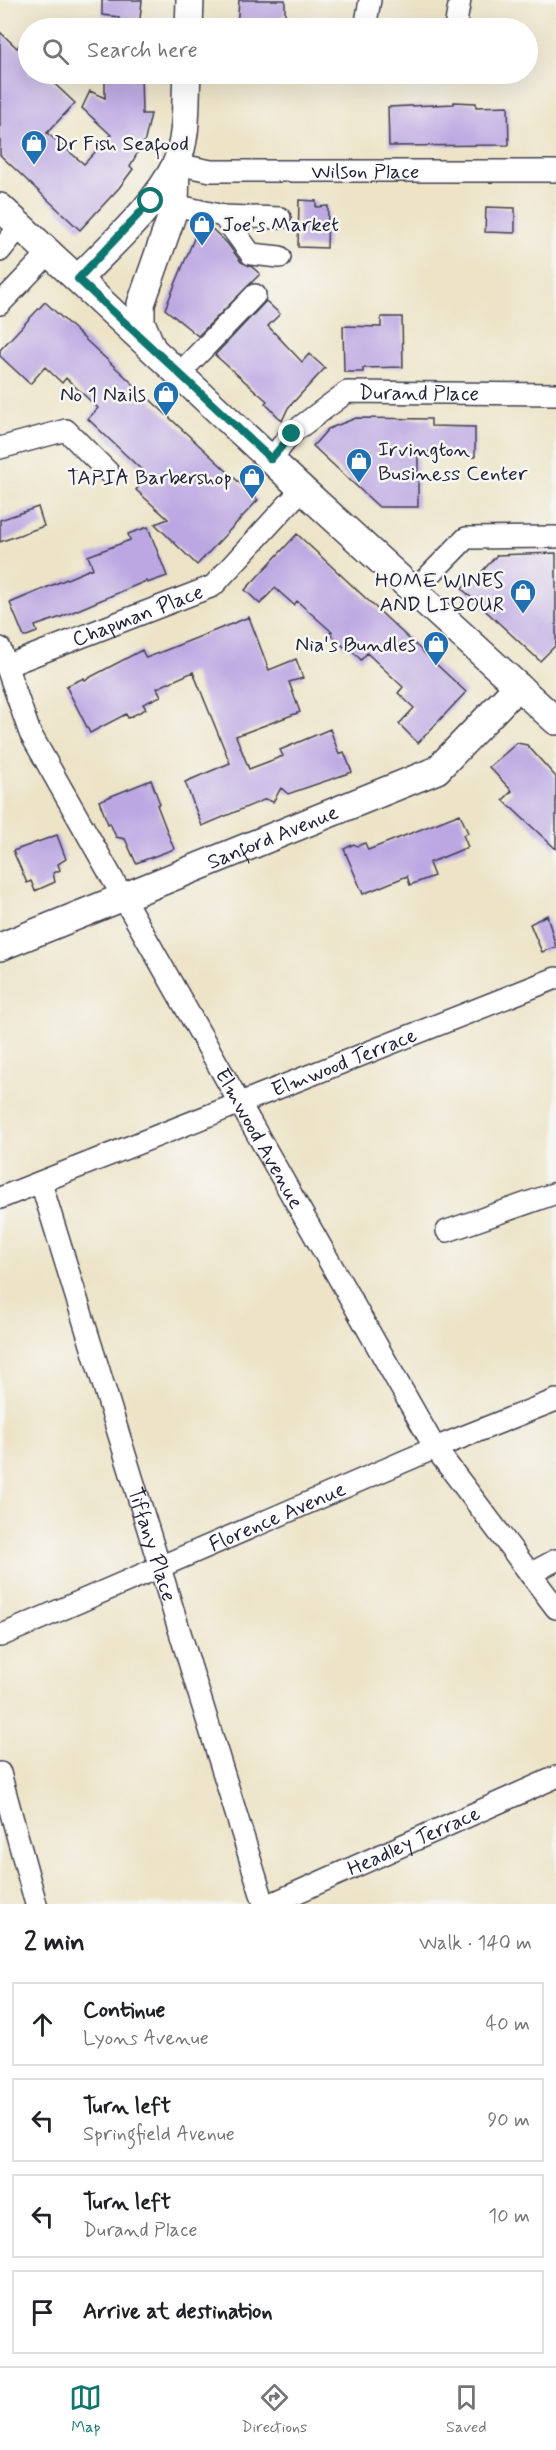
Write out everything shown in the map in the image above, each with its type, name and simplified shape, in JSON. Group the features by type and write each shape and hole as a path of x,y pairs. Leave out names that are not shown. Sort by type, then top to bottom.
{"main road":[{"path":"189,18 190,0"},
{"path":"153,350 141,322 141,304 175,205 176,164 183,134 186,84"},
{"path":"78,279 151,201 176,164"},
{"path":"0,207 302,489 556,721"},
{"name":"Sanford Avenue","path":"0,947 437,770 518,686"}],"street":[{"path":"367,18 370,0"},
{"path":"457,18 460,0"},
{"name":"Wilson Place","path":"176,164 211,171 556,171"},
{"path":"175,205 223,216 280,219"},
{"path":"223,216 251,254 280,257"},
{"path":"0,251 20,226"},
{"path":"0,304 49,253"},
{"path":"179,374 255,295"},
{"name":"Durand Place","path":"271,459 292,434 347,392 556,394"},
{"path":"0,448 66,430 108,472"},
{"name":"Chapman Place","path":"4,670 213,586 302,489"},
{"path":"414,591 466,538 556,537"},
{"name":"Elmwood Avenue","path":"4,670 30,733 435,1448 556,1608"},
{"name":"Elmwood Terrace","path":"0,1198 556,978"},
{"name":"Tiffany Place","path":"41,1183 264,1904"},
{"path":"447,1231 556,1193"},
{"name":"Florence Avenue","path":"0,1636 435,1448 556,1400"},
{"path":"530,1574 556,1560"},
{"path":"0,1773 36,1904"},
{"name":"Headley Terrace","path":"271,1904 556,1777"}],"building":[{"path":"102,0 142,0 140,18 102,15"},
{"path":"239,0 285,0 285,16 282,18 238,18"},
{"path":"0,32 18,47 18,84 55,84 75,103 47,133 84,164 111,135 82,108 90,91 105,98 105,84 141,84 142,114 151,114 145,140 130,166 133,169 119,188 80,230 0,155"},
{"path":"454,102 476,103 476,107 508,106 509,145 389,146 388,107 454,104"},
{"path":"299,200 316,201 316,207 328,206 327,248 298,247"},
{"path":"486,207 515,208 515,233 485,232"},
{"path":"200,224 209,226 227,243 241,262 260,274 198,336 165,309"},
{"path":"266,301 280,314 268,326 302,362 309,354 325,368 288,408 282,421 265,403 267,401 215,355"},
{"path":"45,302 258,500 197,565 155,524 168,519 136,490 148,476 88,419 98,408 66,378 62,383 45,367 30,384 0,356 0,350"},
{"path":"381,317 402,317 403,367 363,368 363,372 344,372 343,326 381,327"},
{"path":"356,418 431,419 431,426 475,427 475,457 454,457 454,453 418,451 418,507 379,507 313,446 328,429"},
{"path":"38,507 44,526 0,542 0,520"},
{"path":"148,527 167,576 147,583 146,581 35,626 37,632 24,637 10,603 93,568 88,556 130,540 128,534"},
{"path":"297,534 466,692 418,743 399,724 414,708 398,693 403,687 367,653 361,660 346,645 344,647 330,633 332,632 297,601 294,605 275,588 260,604 245,590"},
{"name":"HOME WINES AND LIQOUR","path":"556,553 556,645 540,661 462,589 475,575 477,577 497,555"},
{"path":"249,617 269,670 296,659 303,678 289,682 300,712 236,736 249,769 283,756 280,750 330,729 339,754 344,752 352,772 288,794 281,788 273,802 266,799 202,826 185,782 230,763 193,672 157,688 161,696 143,704 146,709 128,718 126,714 90,733 66,686 84,678 85,680 142,650 146,658"},
{"path":"517,743 527,745 556,777 556,849 503,800 512,791 489,767"},
{"path":"151,780 160,804 157,805 174,849 136,863 125,839 116,837 110,823 108,824 99,801"},
{"path":"460,814 468,833 463,835 468,847 429,863 434,876 410,885 407,876 363,894 344,849 354,844 357,846 365,843 368,850"},
{"path":"57,835 66,859 58,864 60,870 53,873 55,882 35,891 31,881 27,883 13,851"},
{"path":"547,915 556,947 542,952 530,924"}],"place":[{"name":"Dr Fish Seafood","path":"34,166"},
{"name":"Joe's Market","path":"202,247"},
{"name":"No 1 Nails","path":"166,417"},
{"name":"Irvington Business Center","path":"359,484"},
{"name":"TAPIA Barbershop","path":"252,500"},
{"name":"HOME WINES AND LIQOUR","path":"523,615"},
{"name":"Nia's Bundles","path":"436,667"}],"route":[{"path":"151,201 78,279 271,459 292,434"}]}
